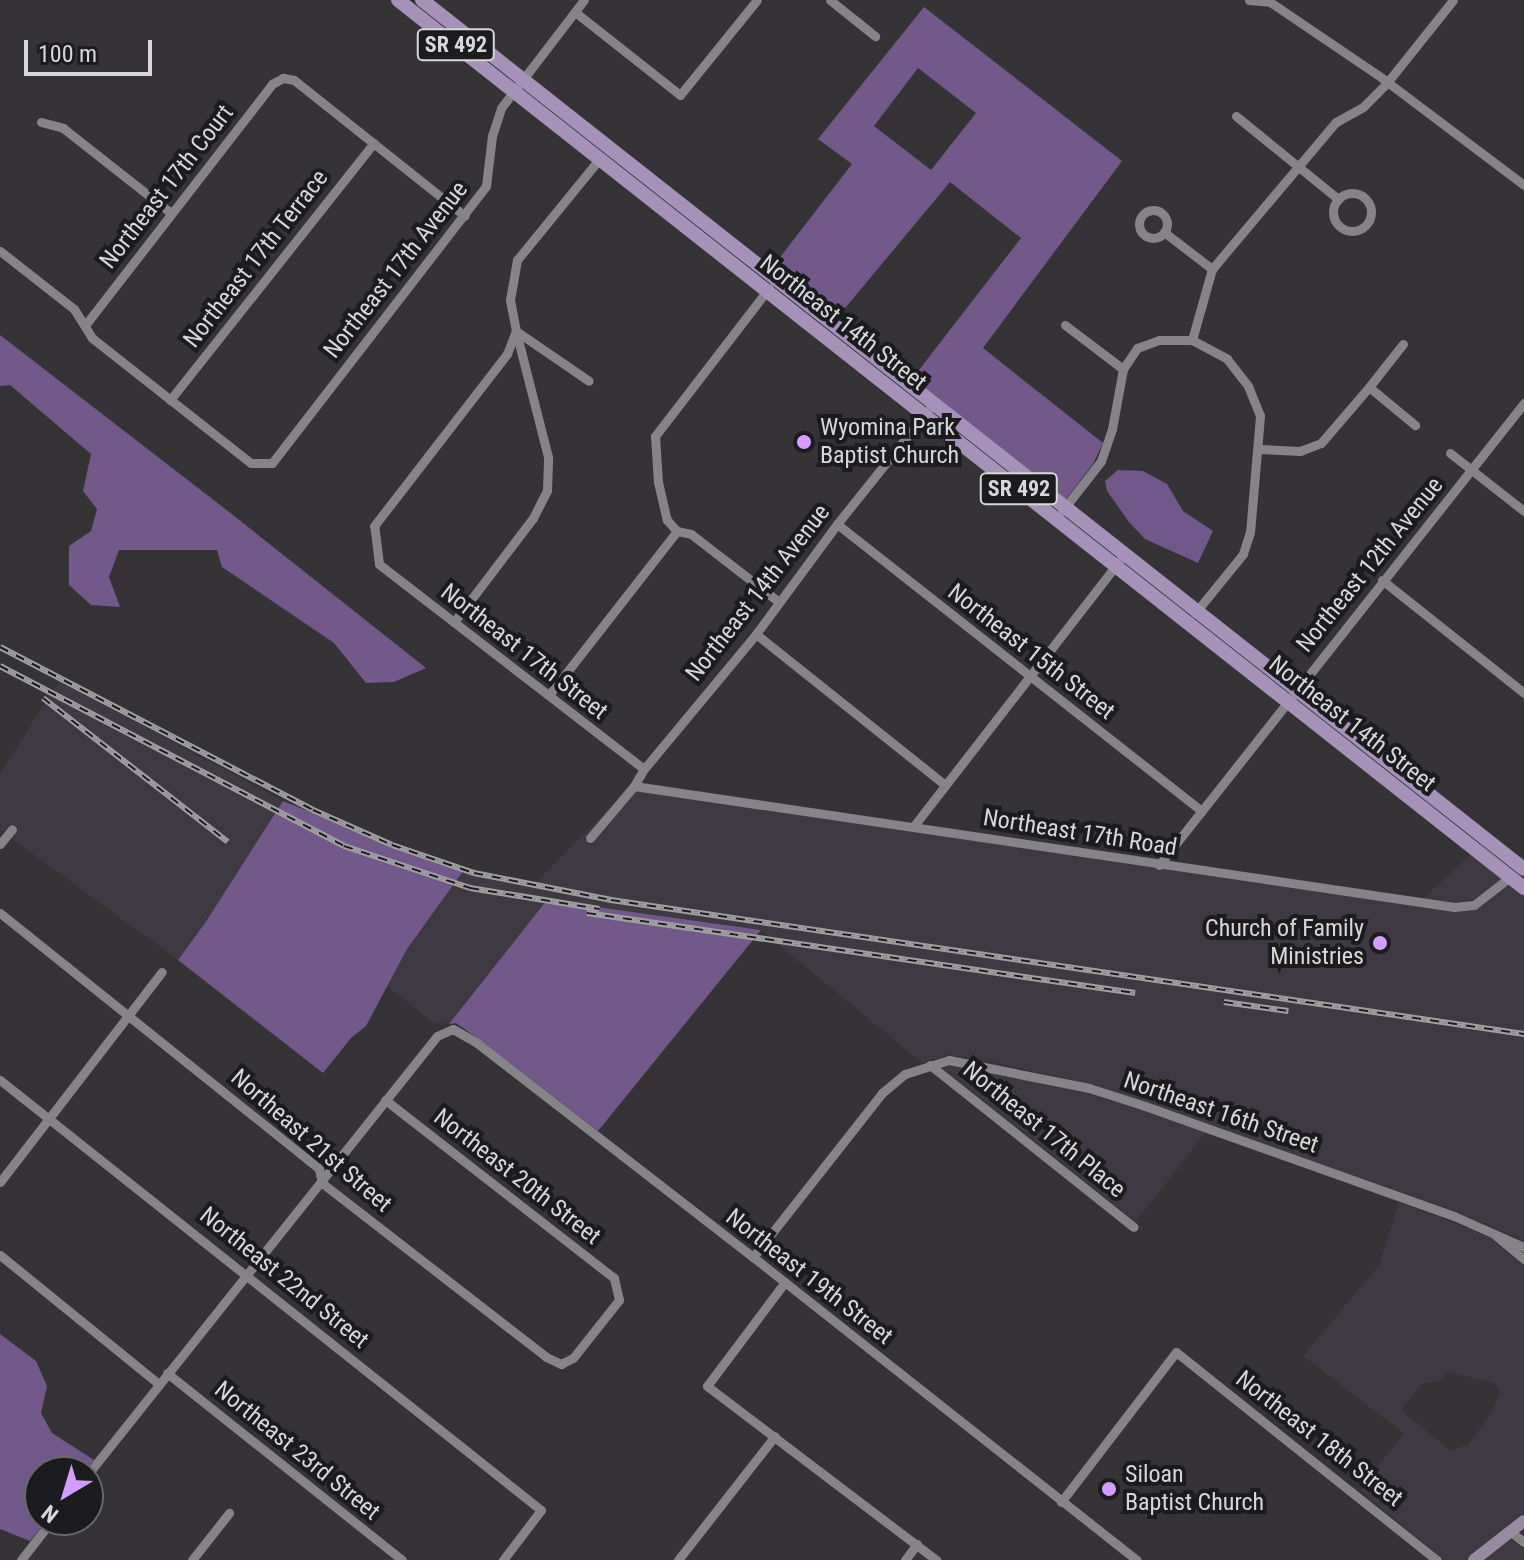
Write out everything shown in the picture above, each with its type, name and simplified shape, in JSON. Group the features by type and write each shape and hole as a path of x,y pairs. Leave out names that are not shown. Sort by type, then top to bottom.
{"main road":[{"name":"Northeast 14th Street","path":"398,0 518,85 1292,695 1524,869"},
{"name":"Northeast 14th Street","path":"422,0 518,85"},
{"name":"Northeast 14th Street","path":"1292,695 1524,888"},
{"path":"1474,1560 1524,1521"}],"street":[{"name":"Northeast 17th Avenue","path":"170,400 251,463 272,463 486,186 496,121 518,85 584,0"},
{"path":"575,12 680,95 757,0"},
{"path":"830,0 875,36"},
{"path":"1249,0 1270,1 1524,185"},
{"path":"1192,340 1212,269 1336,122 1363,107 1386,84 1453,0"},
{"name":"Northeast 17th Court","path":"86,324 272,84 283,78 294,80 374,143"},
{"path":"1236,116 1338,199"},
{"path":"41,122 63,128 171,213"},
{"path":"374,143 465,216"},
{"name":"Northeast 17th Terrace","path":"170,400 374,143"},
{"path":"454,622 533,518 547,490 548,457 510,300 517,260 604,152"},
{"path":"1354,192 1365,197 1372,213 1367,224 1351,231 1340,226 1333,216 1338,199 1354,192"},
{"path":"1164,232 1212,269"},
{"path":"0,251 74,309 92,338 170,400"},
{"path":"772,285 655,436 658,482 667,520 677,531 691,534 779,602"},
{"path":"1065,325 1123,369"},
{"path":"516,331 589,381"},
{"name":"Northeast 17th Street","path":"516,331 507,354 374,526 374,547 379,564 644,769"},
{"path":"1061,513 1101,461 1112,429 1123,369 1137,348 1159,340 1192,340 1227,359 1248,386 1260,416 1250,532 1243,554 1192,616"},
{"path":"1259,449 1300,451 1321,443 1403,344"},
{"path":"1369,387 1415,425"},
{"name":"Northeast 12th Avenue","path":"1159,865 1524,403"},
{"name":"Northeast 14th Avenue","path":"644,769 756,634 837,524 929,409"},
{"path":"1450,453 1524,511"},
{"name":"Northeast 15th Street","path":"837,524 1202,811"},
{"path":"549,695 677,531"},
{"path":"913,827 1120,560"},
{"path":"1382,580 1524,693"},
{"path":"756,634 945,785"},
{"path":"590,838 634,786 644,769"},
{"name":"Northeast 17th Road","path":"634,786 1454,907 1474,905 1510,877"},
{"path":"0,844 12,829"},
{"name":"Northeast 21st Street","path":"0,913 319,1169 322,1183 546,1357 561,1364"},
{"path":"0,1182 162,972"},
{"name":"Northeast 19th Street","path":"385,1100 437,1036 453,1029 477,1043 1137,1560"},
{"name":"Northeast 16th Street","path":"930,1065 949,1060 971,1062 1099,1091 1491,1231 1524,1247"},
{"path":"753,1257 882,1093 905,1074 930,1065"},
{"name":"Northeast 17th Place","path":"930,1065 1134,1227"},
{"name":"Northeast 22nd Street","path":"0,1080 541,1510 503,1560"},
{"path":"102,1456 385,1100"},
{"name":"Northeast 20th Street","path":"385,1100 614,1278 619,1289 619,1300 573,1358 561,1364"},
{"name":"Northeast 16th Street","path":"1491,1231 1524,1259"},
{"path":"0,1255 159,1384"},
{"path":"785,1282 707,1386 936,1560"},
{"name":"Northeast 18th Street","path":"1061,1502 1176,1352 1437,1560"},
{"name":"Northeast 23rd Street","path":"167,1373 402,1560"},
{"path":"678,1560 775,1436"},
{"path":"192,1560 229,1513"},
{"path":"1511,1532 1524,1542"},
{"path":"21,1560 40,1536"},
{"path":"905,1560 917,1544"}],"shaded area":[{"path":"924,7 1122,161 983,348 1103,443 1093,464 1065,500 912,379 1021,238 950,182 836,319 771,269 852,164 818,139","holes":["918,68 976,113 931,170 874,126"]},
{"path":"0,335 426,668 394,682 366,683 334,643 222,567 217,550 119,550 109,577 120,607 91,605 69,585 69,546 91,531 97,509 83,491 91,454 10,385 0,386"},
{"path":"1118,470 1143,471 1167,484 1183,511 1213,531 1198,563 1145,539 1129,522 1107,491 1105,481"},
{"path":"59,681 283,801 178,960 11,838 18,828 12,823 4,832 0,830 0,773"},
{"path":"636,791 1453,912 1476,909 1510,883 1524,894 1524,1241 1456,1211 1091,1084 948,1055 922,1063 761,930 547,900 449,1024 432,1022 387,986 407,949 464,870 531,888 616,801 584,839 591,845"},
{"path":"283,801 436,863 464,870 407,949 366,1026 351,1038 323,1073 178,960"},
{"path":"1472,853 1503,878 1474,900 1455,903 1424,898"},
{"path":"547,900 761,930 598,1131 480,1040 456,1023 449,1024"},
{"path":"949,1065 1087,1093 1206,1132 1136,1222 941,1067"},
{"path":"1399,1202 1489,1236 1524,1266 1524,1516 1466,1560 1444,1560 1360,1490 1404,1433 1303,1356 1379,1265","holes":["1449,1372 1494,1383 1500,1392 1490,1415 1468,1444 1451,1451 1401,1410 1423,1383 1438,1382"]},
{"path":"0,1334 36,1361 47,1386 41,1413 52,1433 88,1456 24,1456 24,1536 34,1536 30,1541 0,1529"},
{"path":"1510,1538 1524,1549 1524,1560 1481,1560"}],"railway":[{"path":"0,647 313,810 392,845 474,873 611,900 1524,1034"},
{"path":"0,666 344,846 470,888 599,909"},
{"path":"43,698 228,842"},
{"path":"587,913 1135,993"},
{"path":"1224,1002 1288,1011"}],"place":[{"name":"Wyomina Park Baptist Church","path":"804,442"},
{"name":"Church of Family Ministries","path":"1380,943"},
{"name":"Siloan Baptist Church","path":"1109,1489"}]}
